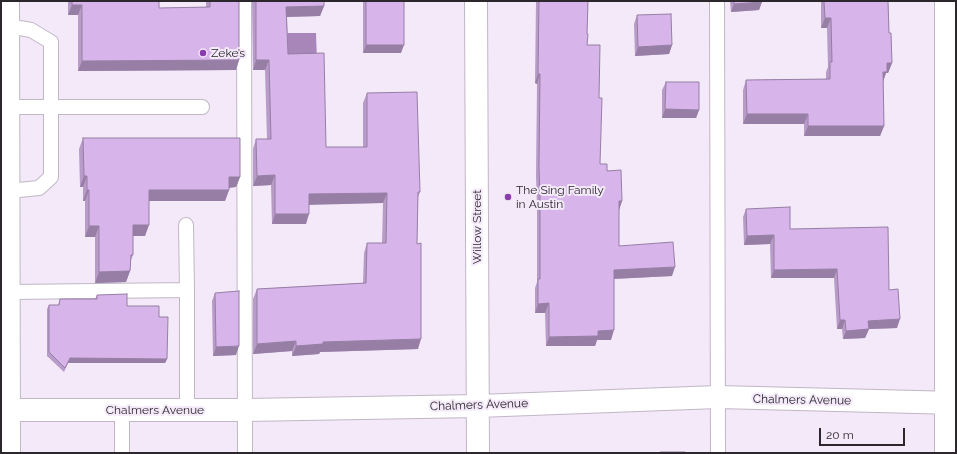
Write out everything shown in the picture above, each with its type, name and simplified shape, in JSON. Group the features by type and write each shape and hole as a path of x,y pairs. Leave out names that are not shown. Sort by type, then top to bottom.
{"street":[{"path":"8,1 8,107 5,241 8,292 5,349 5,410 9,453"},
{"name":"Willow Street","path":"476,1 478,453"},
{"path":"946,1 951,403 946,453"},
{"name":"Chalmers Avenue","path":"5,410 245,410 478,406 718,397 951,403"}],"lane":[{"path":"244,1 245,453"},
{"path":"717,1 718,453"},
{"path":"6,182 39,188 51,177 51,42 31,30 8,26"},
{"path":"8,107 202,107"},
{"path":"186,225 187,410"},
{"path":"8,292 187,290"},
{"path":"122,410 122,453"}],"shaded area":[{"path":"287,33 316,33 317,62 288,62"}],"building":[{"path":"72,1 159,1 159,8 210,7 210,1 239,1 239,60 82,61 82,5 72,5"},
{"path":"256,1 324,1 324,6 286,7 288,54 324,53 326,147 367,147 367,93 417,92 420,192 418,192 417,244 421,243 421,339 323,342 323,344 296,346 296,341 257,344 257,289 366,283 367,243 386,243 387,193 309,194 309,214 275,214 275,175 257,176 256,139 271,139 269,60 256,60"},
{"path":"366,1 404,1 404,45 366,45"},
{"path":"539,1 588,1 587,45 600,45 599,98 602,98 600,164 607,164 607,171 621,170 622,201 619,201 619,246 673,242 675,267 614,270 614,330 598,331 598,336 549,337 549,303 538,304 538,279 540,279 540,74 538,74"},
{"path":"734,1 762,1 762,2 734,4"},
{"path":"824,1 888,1 892,63 887,63 887,72 883,72 884,126 808,126 808,114 747,114 746,80 830,79 830,62 832,62 831,18 825,18"},
{"path":"671,14 672,45 638,47 637,15"},
{"path":"666,82 699,82 699,110 665,109"},
{"path":"83,138 240,138 240,177 229,177 229,190 149,190 149,225 133,225 133,255 131,255 130,271 99,272 99,226 89,226 89,190 87,190 87,176 84,176"},
{"path":"790,207 790,229 888,227 889,290 898,289 900,319 868,321 869,329 846,331 845,320 840,320 837,269 774,270 774,235 747,236 746,209"},
{"path":"239,291 239,346 216,347 215,293"},
{"path":"127,294 127,306 159,306 159,317 168,317 167,359 70,358 65,368 49,352 49,305 59,305 60,299 97,299 97,295"},
{"path":"685,452 685,453 661,453"}],"place":[{"name":"Zeke’s","path":"203,53"},
{"name":"The Sing Family in Austin","path":"508,197"}]}
